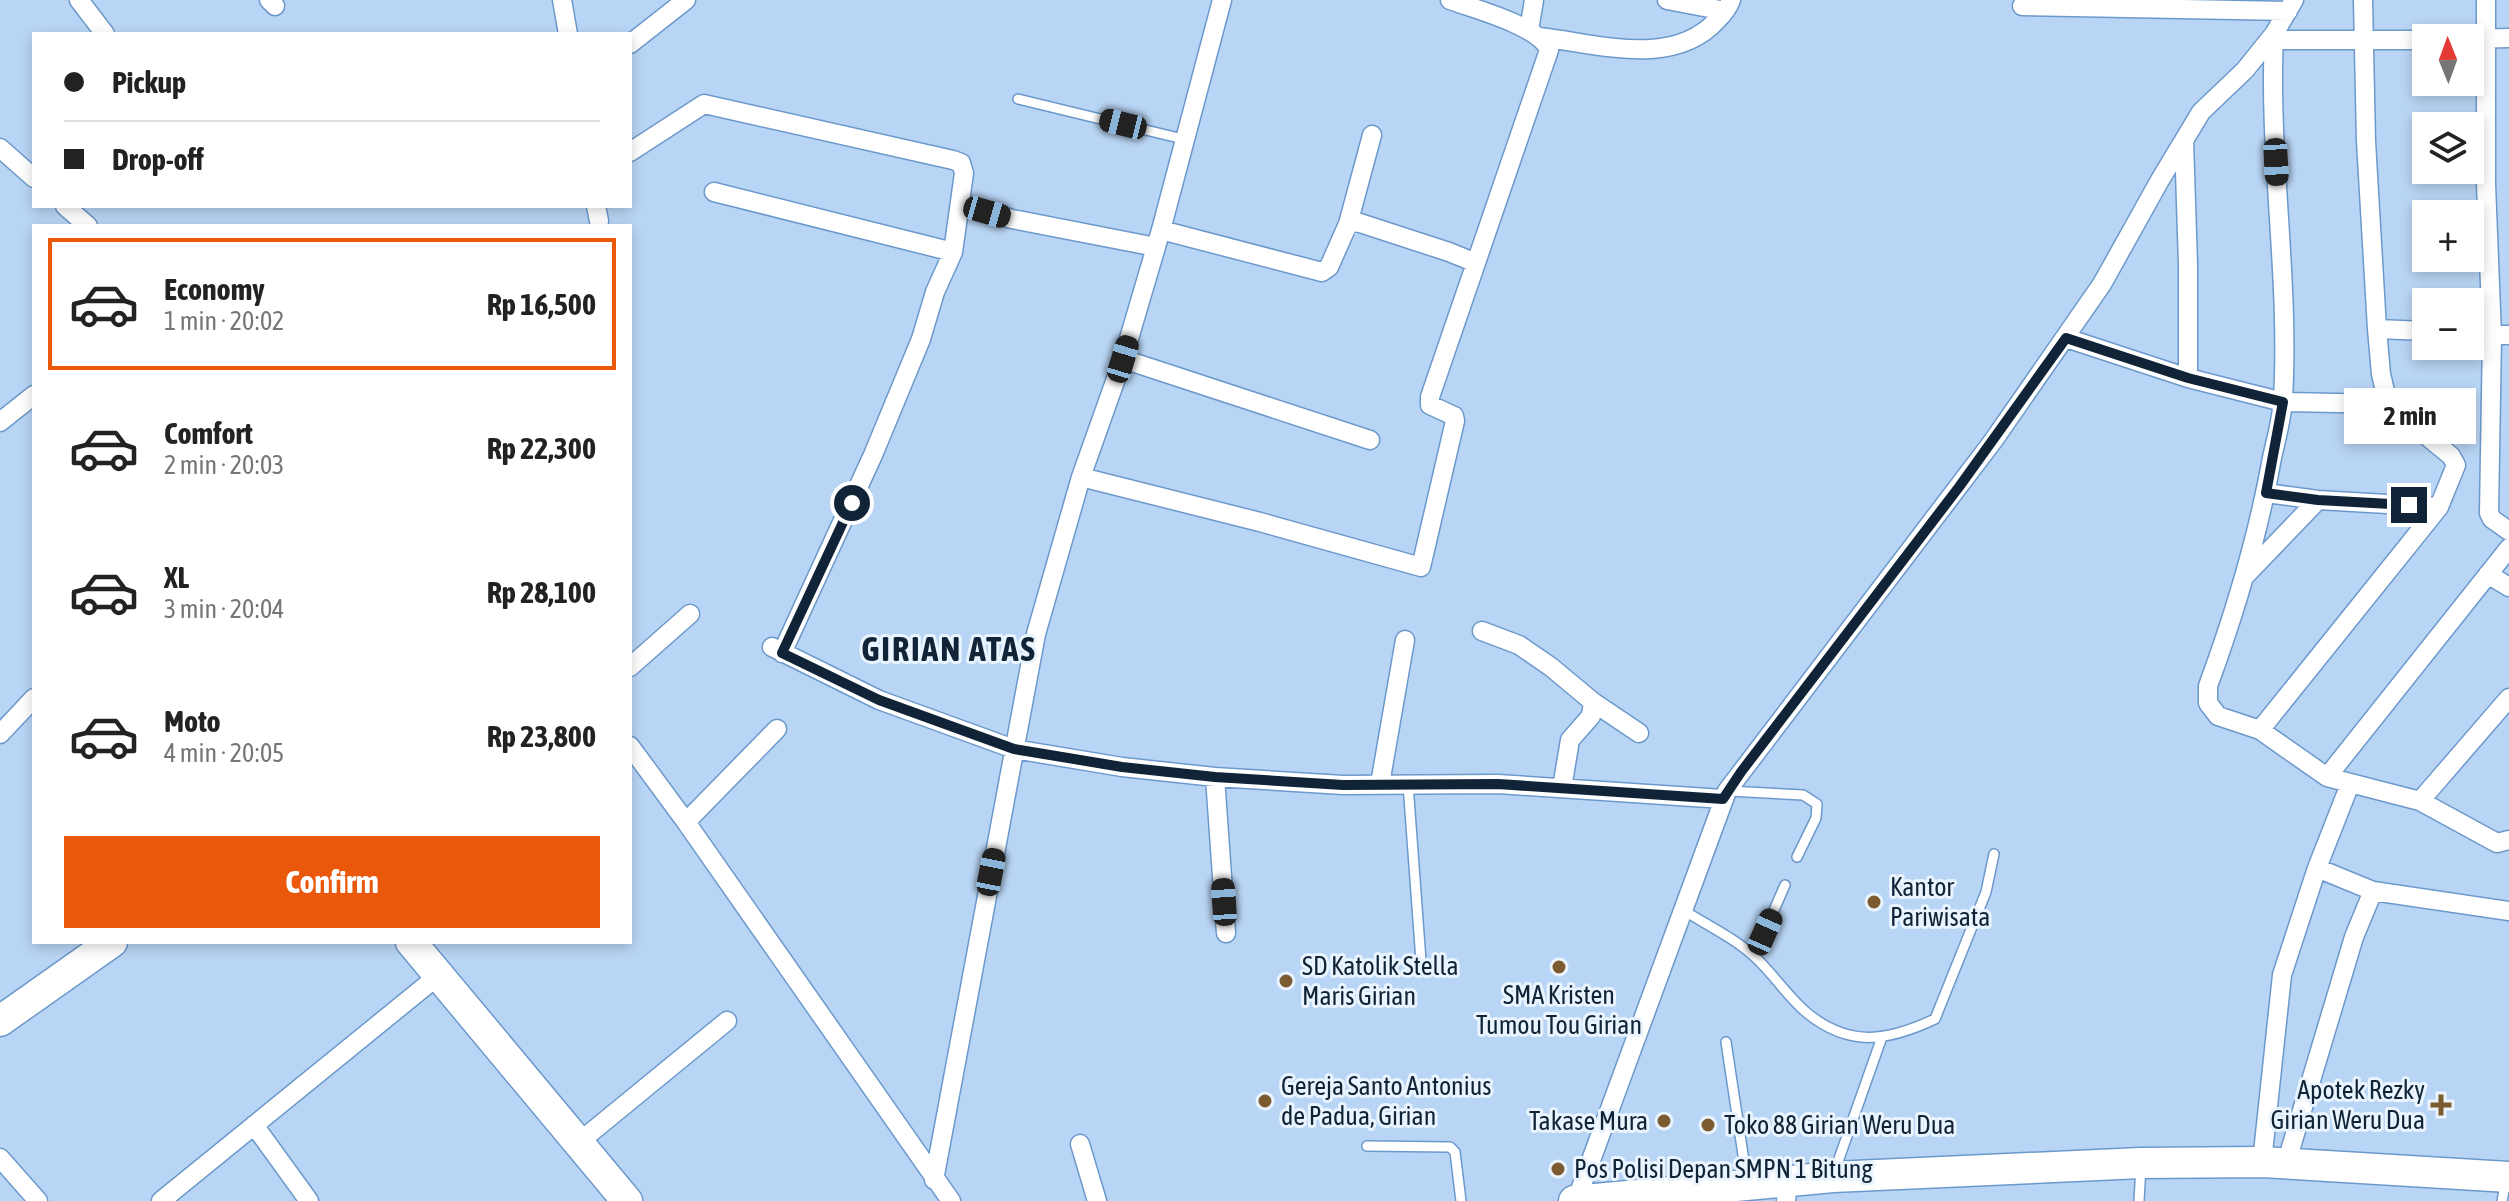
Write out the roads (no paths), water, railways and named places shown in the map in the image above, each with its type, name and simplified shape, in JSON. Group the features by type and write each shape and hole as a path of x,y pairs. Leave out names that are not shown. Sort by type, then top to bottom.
{"highway":[{"path":"0,1021 109,944"},
{"path":"413,944 624,1200"},
{"path":"1575,1201 1748,1184 1787,1191 1833,1177 2141,1163 2274,1163 2506,1185"}],"street":[{"path":"79,0 103,32"},
{"path":"562,0 568,32"},
{"path":"632,42 686,0"},
{"path":"934,1180 1036,634 1081,477 1123,359 1159,238 1222,0"},
{"path":"1450,0 1534,34 1622,48 1667,48 1690,40 1711,27 1728,6"},
{"path":"1534,0 1534,34"},
{"path":"1667,0 1728,6"},
{"path":"2363,0 2366,141 2377,329 2381,374 2388,404 2451,456 2456,465 2489,475"},
{"path":"2481,24 2486,0"},
{"path":"1575,1201 1725,795 1967,475 2066,338 2102,284 2201,112 2274,37 2291,5 2022,6"},
{"path":"1081,477 1421,567 1455,421 1450,413 1430,405 1430,397 1548,58 1546,44 1534,34"},
{"path":"2274,37 2412,40"},
{"path":"2274,37 2274,113 2284,327 2283,402 2266,493 2243,578 2208,686 2208,703 2218,716 2260,730 2327,777 2420,801 2497,843 2509,840"},
{"path":"2484,38 2509,38"},
{"path":"2481,96 2500,335 2489,513 2492,519 2509,531"},
{"path":"632,151 704,104 953,160 961,163 964,173 953,252 935,292 897,401 821,573 777,650 879,700 1014,749 1122,767 1215,777 1343,785 1498,784 1725,795"},
{"path":"961,205 1012,219 1159,238 1322,272 1329,267 1348,224 1372,135"},
{"path":"2184,138 2188,378"},
{"path":"0,148 32,176"},
{"path":"714,192 953,252"},
{"path":"69,208 88,218"},
{"path":"1348,224 1357,222 1476,263"},
{"path":"2377,329 2412,330"},
{"path":"2066,338 2188,378 2283,402 2388,404"},
{"path":"1123,359 1370,440"},
{"path":"0,422 32,397"},
{"path":"2260,730 2439,507 2456,465"},
{"path":"2266,493 2318,500 2439,507"},
{"path":"2243,578 2318,500"},
{"path":"2327,777 2509,548"},
{"path":"2488,574 2509,587"},
{"path":"632,665 690,614"},
{"path":"1482,631 1519,645 1639,733"},
{"path":"1380,784 1405,640"},
{"path":"2420,801 2509,698"},
{"path":"0,734 32,700"},
{"path":"1562,788 1570,740 1591,716 1593,702"},
{"path":"686,822 777,729"},
{"path":"632,749 951,1201"},
{"path":"1215,777 1226,933"},
{"path":"2274,1163 2282,975 2317,868 2350,784"},
{"path":"2317,868 2373,891 2509,911"},
{"path":"2274,1163 2373,891"},
{"path":"161,1201 439,975"},
{"path":"578,1143 727,1021"},
{"path":"254,1125 309,1201"},
{"path":"1080,1144 1097,1201"},
{"path":"0,1158 38,1201"}],"lane":[{"path":"1018,99 1187,140"},
{"path":"1408,784 1421,961"},
{"path":"1725,795 1803,795 1817,804 1816,818 1797,857"},
{"path":"1683,910 1754,956 1808,1014 1851,1038 1882,1037 1907,1032 1935,1019 1986,892 1994,854"},
{"path":"1754,956 1785,885"},
{"path":"1833,1177 1882,1037"},
{"path":"1726,1042 1748,1184"},
{"path":"1367,1146 1431,1144 1450,1147 1455,1152 1461,1201"},
{"path":"2139,1201 2141,1163"}],"place":[{"name":"Kantor Pariwisata","path":"1874,902"},
{"name":"SMA Kristen Tumou Tou Girian","path":"1559,967"},
{"name":"SD Katolik Stella Maris Girian","path":"1286,981"},
{"name":"Gereja Santo Antonius de Padua, Girian","path":"1265,1101"},
{"name":"Apotek Rezky Girian Weru Dua","path":"2441,1105"},
{"name":"Takase Mura","path":"1664,1121"},
{"name":"Toko 88 Girian Weru Dua","path":"1708,1125"},
{"name":"Pos Polisi Depan SMPN 1 Bitung","path":"1558,1169"}],"district":[{"name":"GIRIAN ATAS","path":"949,648"}]}
